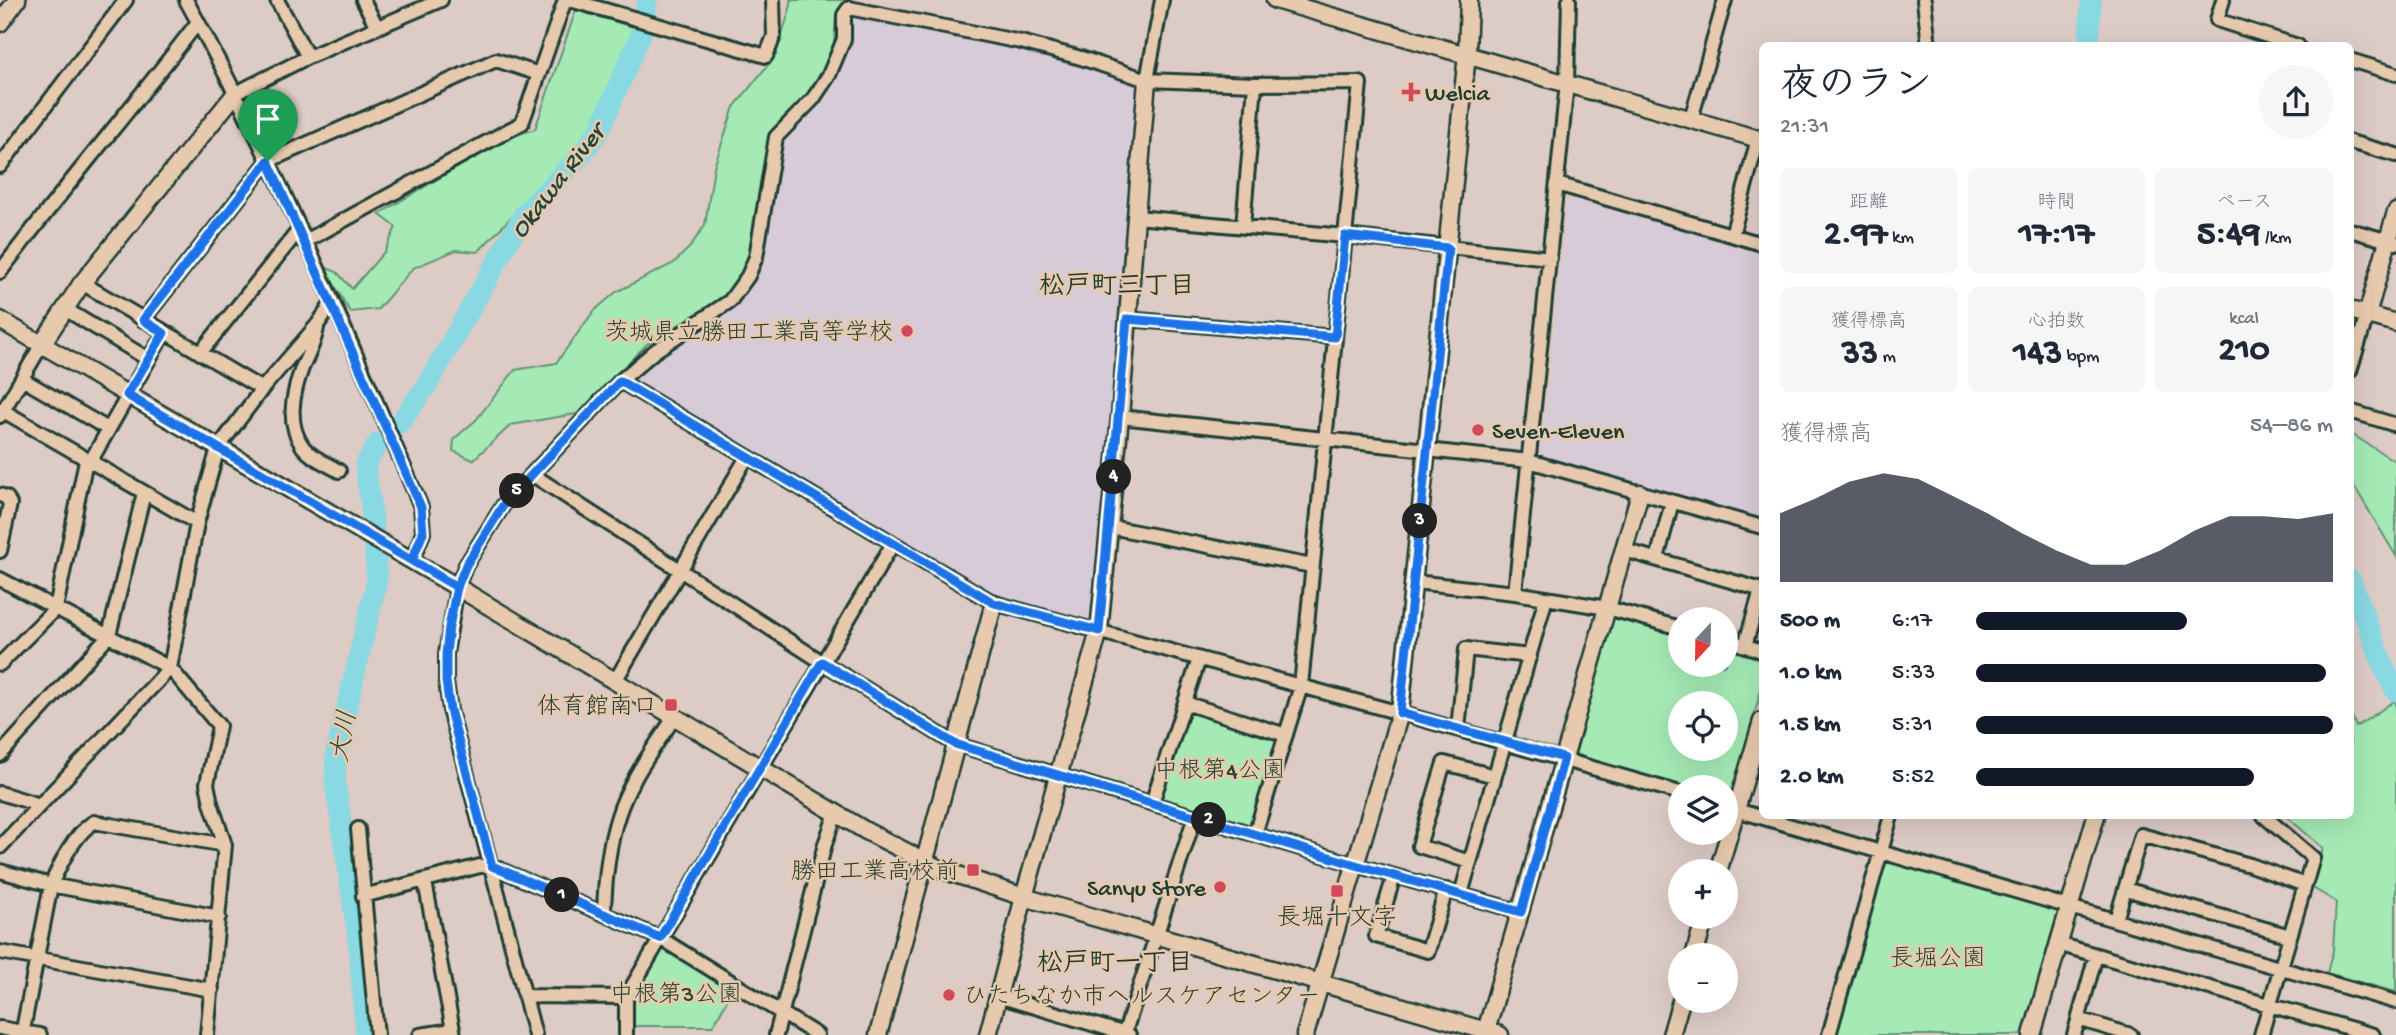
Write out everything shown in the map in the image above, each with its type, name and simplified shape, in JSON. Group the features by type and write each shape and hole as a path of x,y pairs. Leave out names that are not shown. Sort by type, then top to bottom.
{"street":[{"path":"0,23 17,0"},
{"path":"0,166 127,0"},
{"path":"186,0 236,93 268,161 421,507 423,533 412,560"},
{"path":"277,0 308,57"},
{"path":"363,0 377,27"},
{"path":"197,523 1,412 82,283 236,93 308,57 441,0"},
{"path":"200,353 302,236 522,123 565,0"},
{"path":"570,0 766,56 774,36 773,0"},
{"path":"988,1035 1099,631 1120,417 1147,80 1162,0"},
{"path":"1275,0 1759,140"},
{"path":"1305,1035 1400,713 1467,54 1469,0"},
{"path":"1515,593 1567,83 1569,0"},
{"path":"1691,119 1725,0"},
{"path":"1924,0 1929,42"},
{"path":"2223,0 2217,20 2287,42"},
{"path":"536,1035 450,710 446,654 457,587 466,565 504,504 620,381 655,351 730,301 748,276 756,257 776,137 813,99 830,75 844,39 844,15 849,8 1021,42 1147,80 1255,84 1360,83 1301,686 1255,834"},
{"path":"0,272 198,22"},
{"path":"143,320 268,161 496,60 539,74"},
{"path":"2354,62 2396,74"},
{"path":"1243,226 1255,84"},
{"path":"1732,235 1759,143"},
{"path":"2354,143 2396,155"},
{"path":"1557,184 1759,243"},
{"path":"2354,358 2392,242 2396,212"},
{"path":"1136,217 1550,258"},
{"path":"2354,231 2392,242"},
{"path":"82,283 262,389"},
{"path":"0,847 170,668 197,523 219,448 262,389 318,324 332,303"},
{"path":"65,309 148,359"},
{"path":"2354,311 2396,323"},
{"path":"1127,319 1335,337"},
{"path":"0,320 923,862 1024,897 1490,1034 1521,912 1640,493"},
{"path":"318,324 295,387 292,400 293,417 303,446 314,457 339,471"},
{"path":"0,664 56,608 88,461 164,333"},
{"path":"22,379 108,429"},
{"path":"620,381 892,545 994,603 1564,758 1668,789"},
{"path":"2354,412 2396,425"},
{"path":"1120,417 1529,461 1759,526"},
{"path":"615,681 747,457"},
{"path":"533,475 822,662 955,744 1521,912"},
{"path":"0,755 109,635 144,493"},
{"path":"0,495 7,498 10,504 0,551"},
{"path":"1657,559 1672,502"},
{"path":"1110,527 1312,566"},
{"path":"626,1035 626,997 892,545"},
{"path":"1624,550 1759,589"},
{"path":"0,579 170,668 219,726 207,784 225,845 207,1035"},
{"path":"1414,582 1515,593 1607,608 1668,625"},
{"path":"1461,894 1546,598"},
{"path":"1745,646 1759,600"},
{"path":"878,1035 994,603"},
{"path":"1738,644 1759,650"},
{"path":"1458,729 1466,649 1530,656"},
{"path":"1152,803 1199,659"},
{"path":"1185,703 1286,735"},
{"path":"604,912 605,877 618,814 634,781 675,716"},
{"path":"1738,788 1759,729"},
{"path":"1470,862 1419,846 1444,763 1495,776"},
{"path":"0,793 40,805"},
{"path":"1738,810 1759,816"},
{"path":"776,1035 825,844 836,813"},
{"path":"998,996 1126,1035 1155,935 1195,816"},
{"path":"1769,819 2396,1002"},
{"path":"1829,1035 1890,819"},
{"path":"2032,1035 2095,819"},
{"path":"2261,1035 2312,858 2267,819"},
{"path":"22,1033 51,885 85,827 94,822 225,845"},
{"path":"358,829 362,896 377,1035"},
{"path":"2116,920 2141,835 2250,865 2305,885"},
{"path":"362,896 480,866 492,866 660,938 817,1035"},
{"path":"0,871 51,885 219,917"},
{"path":"1394,876 1376,936 1428,951 1446,890"},
{"path":"420,1035 453,1033 425,882"},
{"path":"2125,889 2290,936"},
{"path":"2058,944 2373,1035"},
{"path":"0,952 212,990"},
{"path":"2074,1035 2096,956"},
{"path":"525,996 626,997"},
{"path":"1671,1035 1677,1013"},
{"path":"2078,1020 2131,1035"},
{"path":"0,1028 40,1035"}],"shaded area":[{"name":"茨城県立勝田工業高等学校","path":"854,13 1041,52 1133,80 1138,86 1092,617 1084,621 995,597 635,381 635,375 672,346 723,315 739,296 781,140 837,77 850,47 850,18"},
{"path":"1573,199 1759,250 1759,518 1542,458 1567,205"}],"green space":[{"path":"790,0 848,0 836,14 834,48 822,73 807,95 770,133 750,256 742,275 728,295 647,344 615,376 587,412 511,425 473,460 453,451 454,439 476,420 515,370 556,363 594,311 616,292 674,263 690,247 705,225 714,167 734,107 776,55 791,5"},
{"path":"576,10 634,27 596,124 576,149 478,252 456,250 413,268 378,309 350,312 324,267 337,272 352,289 385,251 396,227 379,214 505,139 535,129"},
{"path":"2354,436 2396,462 2396,556 2354,486"},
{"path":"1619,616 1668,630 1668,677 1738,677 1738,650 1759,656 1759,698 1737,775 1668,775 1668,783 1574,754 1612,618"},
{"path":"2396,700 2396,992 2327,973 2333,950 2336,902 2313,888 2323,848 2289,819 2354,819 2354,721 2356,727"},
{"name":"中根第4公園","path":"1189,710 1279,739 1251,827 1160,798"},
{"name":"長堀公園","path":"1884,860 2058,911 2022,1035 1833,1035"},
{"name":"中根第3公園","path":"664,947 732,991 713,1026 633,1026 634,999"}],"waterway":[{"name":"Okawa River","path":"400,423 427,385 524,214 581,155 600,129 644,27 647,0"},
{"path":"2089,42 2091,0"},
{"name":"大川","path":"366,1035 358,938 335,781 336,753 377,581 365,465 378,443"},
{"path":"2354,589 2385,670 2396,691"}],"place":[{"name":"Welcia","path":"1411,92"},
{"name":"茨城県立勝田工業高等学校","path":"907,331"},
{"name":"Seven-Eleven","path":"1478,430"},
{"name":"体育館南口","path":"671,705"},
{"name":"勝田工業高校前","path":"973,870"},
{"name":"Sanyu Store","path":"1220,887"},
{"name":"長堀十文字","path":"1337,891"},
{"name":"ひたちなか市ヘルスケアセンター","path":"949,995"}],"district":[{"name":"松戸町三丁目","path":"1117,284"},
{"name":"松戸町一丁目","path":"1115,961"}],"route":[{"path":"268,161 143,320 164,333 127,395 457,587 466,565 504,504 620,381 892,545 994,603 1099,631 1127,319 1335,337 1345,236 1448,248 1400,713 1564,758 1521,912 955,744 822,662 660,938 492,866 450,710 446,681 449,627 457,587 412,560 423,533 421,507 268,161"}]}
